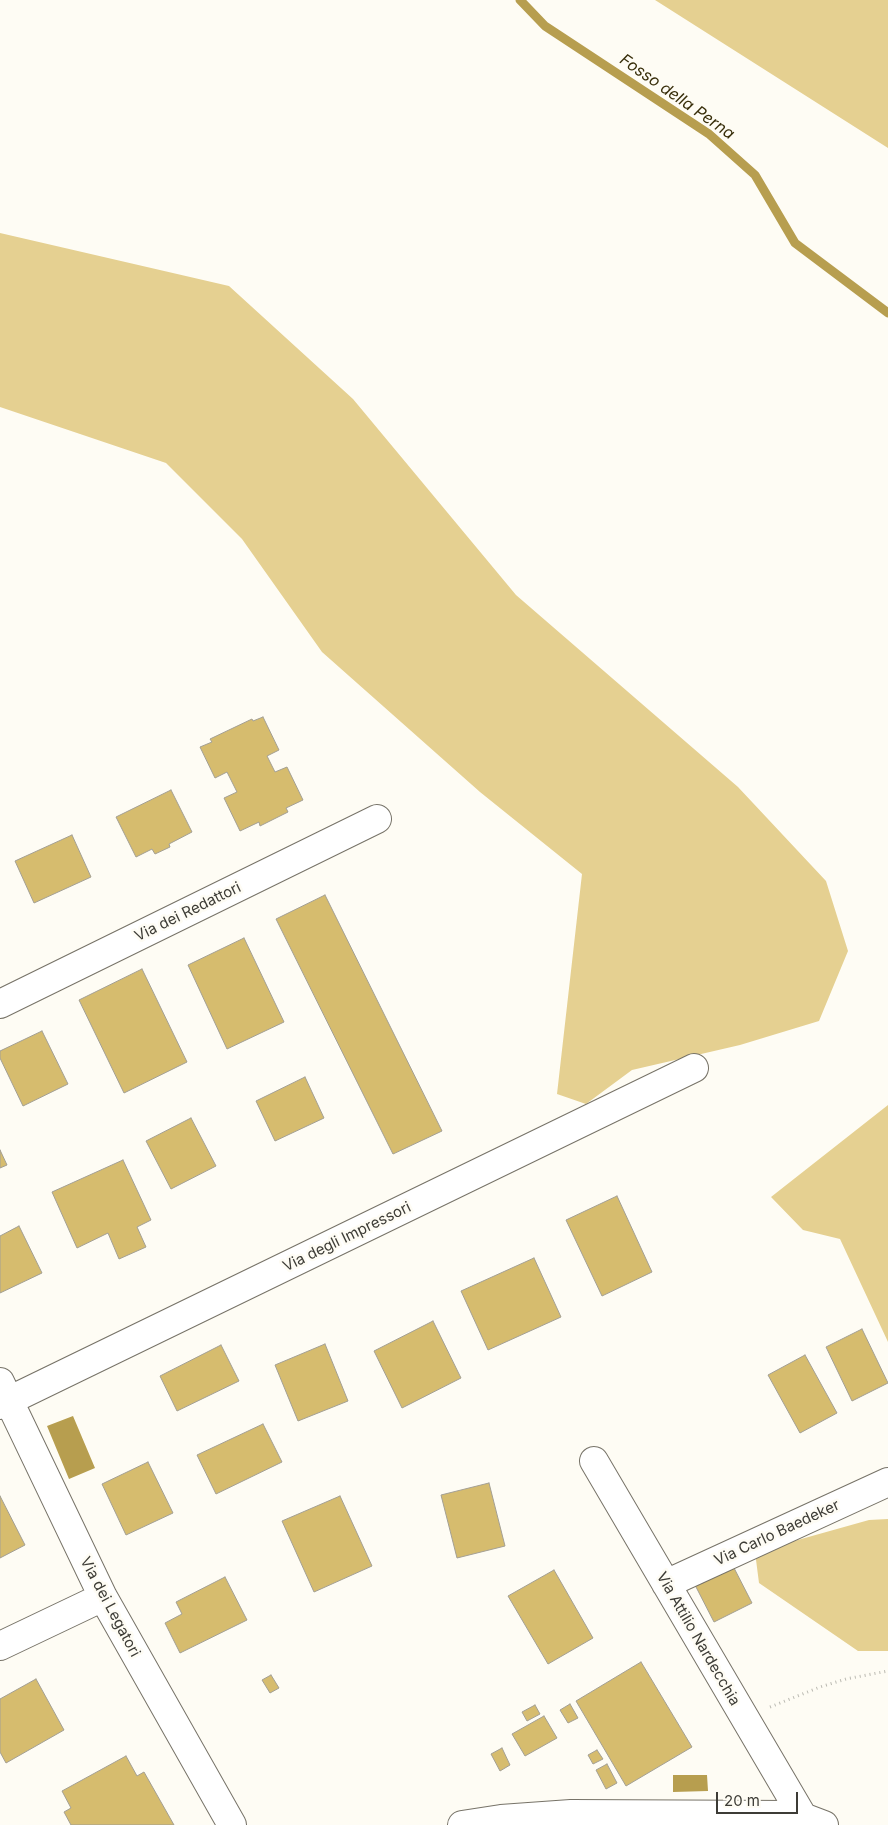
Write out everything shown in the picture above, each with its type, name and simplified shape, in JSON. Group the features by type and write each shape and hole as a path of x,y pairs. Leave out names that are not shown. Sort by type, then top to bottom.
{"street":[{"name":"Via dei Redattori","path":"0,1004 377,819"},
{"name":"Via degli Impressori","path":"3,1396 694,1068"},
{"name":"Via dei Legatori","path":"3,1396 103,1597 232,1825"},
{"name":"Via Attilio Nardecchia","path":"594,1462 745,1719 814,1821"},
{"name":"Via Carlo Baedeker","path":"666,1584 888,1482"},
{"path":"0,1646 103,1597"},
{"path":"462,1825 571,1814 782,1815 814,1821"}],"path":[{"path":"745,1719 813,1689 846,1679 888,1671"}],"shaded area":[{"path":"655,0 888,0 888,148"},
{"path":"0,233 229,286 353,399 516,595 738,787 826,881 848,951 819,1021 740,1045 632,1070 586,1104 557,1094 582,874 480,792 322,652 242,539 166,463 0,407"},
{"path":"888,1105 888,1342 840,1239 803,1230 771,1197"},
{"path":"73,1416 95,1468 69,1479 47,1426"},
{"path":"888,1519 888,1651 858,1651 759,1583 755,1552 869,1520"},
{"path":"673,1775 707,1775 708,1791 673,1792"}],"building":[{"path":"263,717 279,750 267,756 275,772 287,767 303,800 286,808 288,812 260,826 259,822 240,831 224,798 237,792 227,772 215,778 200,747 212,742 210,739 252,719 253,721"},
{"path":"171,790 192,832 169,844 170,847 155,854 152,849 136,857 116,817"},
{"path":"72,835 91,877 34,903 15,861"},
{"path":"325,895 442,1131 393,1154 276,919"},
{"path":"244,938 284,1022 227,1049 188,965"},
{"path":"142,969 187,1062 124,1093 79,1000"},
{"path":"42,1031 68,1084 23,1106 0,1058 0,1051"},
{"path":"305,1077 324,1118 275,1141 256,1101"},
{"path":"191,1118 216,1166 171,1189 146,1141"},
{"path":"0,1150 7,1165 0,1168"},
{"path":"123,1160 151,1220 137,1227 146,1247 119,1259 108,1233 77,1248 52,1192"},
{"path":"617,1196 652,1272 602,1296 566,1220"},
{"path":"19,1226 42,1273 0,1293 0,1236"},
{"path":"534,1258 561,1317 488,1350 461,1291"},
{"path":"433,1321 461,1378 402,1408 374,1351"},
{"path":"862,1329 888,1383 852,1401 826,1347"},
{"path":"325,1344 348,1401 298,1421 275,1365"},
{"path":"221,1345 239,1381 177,1411 160,1376"},
{"path":"805,1355 837,1413 800,1433 768,1375"},
{"path":"263,1424 282,1462 216,1494 197,1455"},
{"path":"148,1462 173,1513 126,1535 102,1484"},
{"path":"489,1483 505,1546 457,1558 441,1495"},
{"path":"0,1496 25,1545 0,1558"},
{"path":"340,1496 372,1566 314,1592 282,1521"},
{"path":"733,1566 752,1603 714,1622 695,1585"},
{"path":"554,1570 593,1638 548,1664 508,1596"},
{"path":"225,1577 247,1620 180,1653 165,1623 182,1614 176,1602"},
{"path":"641,1662 692,1747 626,1786 576,1701"},
{"path":"271,1675 279,1688 270,1693 262,1680"},
{"path":"36,1679 64,1730 6,1763 0,1752 0,1699"},
{"path":"570,1704 578,1718 568,1723 560,1710"},
{"path":"535,1705 540,1714 527,1721 522,1712"},
{"path":"544,1716 557,1738 525,1756 512,1734"},
{"path":"502,1748 510,1765 500,1771 491,1754"},
{"path":"597,1750 603,1759 593,1764 588,1755"},
{"path":"126,1756 137,1776 144,1772 174,1825 71,1825 64,1812 71,1808 62,1791"},
{"path":"607,1764 617,1783 606,1789 596,1770"}],"waterway":[{"name":"Fosso della Perna","path":"520,0 545,26 709,134 755,175 795,243 888,313"}]}
